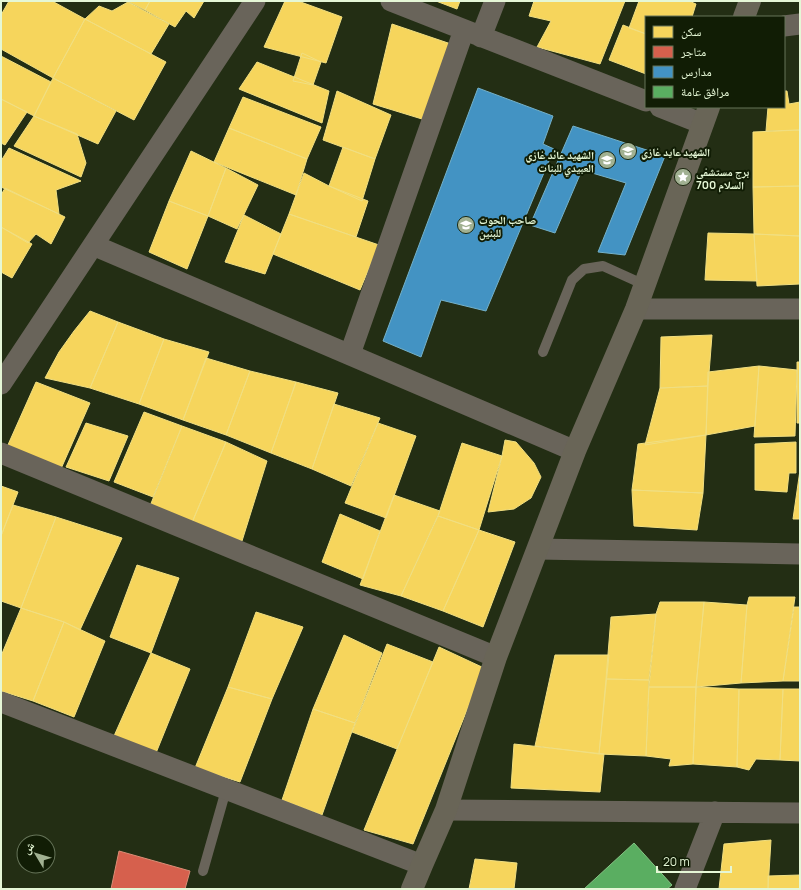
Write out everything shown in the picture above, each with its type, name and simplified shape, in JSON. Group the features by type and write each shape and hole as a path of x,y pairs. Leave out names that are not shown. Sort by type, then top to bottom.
{"street":[{"path":"1,384 255,1"},
{"path":"391,1 645,101"},
{"path":"350,354 472,33 495,1"},
{"path":"744,16 750,1"},
{"path":"785,26 800,24"},
{"path":"412,889 446,810 496,657 575,451 636,309 706,115 666,108"},
{"path":"93,245 575,451"},
{"path":"636,309 800,309"},
{"path":"1,454 496,657"},
{"path":"538,549 800,554"},
{"path":"1,702 422,865"},
{"path":"446,810 800,813"},
{"path":"685,889 715,812"}],"lane":[{"path":"542,352 572,280 584,268 603,266 645,285"},
{"path":"203,871 226,790"}],"building: سكن":[{"path":"9,1 52,1 85,19 53,78 1,49 1,15"},
{"path":"127,1 150,1 145,10"},
{"path":"150,1 204,1 194,18 186,11 175,27 145,10"},
{"path":"285,1 298,1 342,17 326,63 264,47"},
{"path":"436,1 460,1 457,9"},
{"path":"534,1 625,1 600,64 537,47 551,21 529,16"},
{"path":"639,1 689,1 696,4 692,16 645,16 645,34 629,28"},
{"path":"128,2 169,24 151,54 85,19 99,6 112,11"},
{"path":"85,19 166,62 134,120 53,78"},
{"path":"392,24 451,44 422,119 373,104"},
{"path":"623,25 645,34 645,74 609,60"},
{"path":"302,53 321,62 313,85 293,81"},
{"path":"1,56 51,82 34,116 1,99"},
{"path":"257,62 329,91 322,123 239,89"},
{"path":"53,78 116,111 98,144 34,116"},
{"path":"337,91 391,115 375,159 323,140"},
{"path":"785,91 787,91 789,104 800,102 800,130 766,131 768,108 785,108"},
{"path":"243,97 321,127 307,159 229,128"},
{"path":"1,99 27,112 5,145 1,143"},
{"path":"34,116 77,134 86,163 81,177 14,146"},
{"path":"229,128 307,159 296,195 214,162"},
{"path":"800,130 800,186 753,187 753,132"},
{"path":"343,147 375,159 362,201 329,186"},
{"path":"9,148 81,181 56,190 59,214 1,187 1,161"},
{"path":"191,151 226,168 208,216 169,201"},
{"path":"226,168 258,185 237,229 208,216"},
{"path":"304,173 329,186 368,201 356,237 289,214"},
{"path":"800,186 800,236 754,234 753,187"},
{"path":"5,188 65,217 51,244 36,234 28,243 1,227 1,195"},
{"path":"169,201 208,216 187,269 149,252"},
{"path":"289,214 379,245 360,290 273,254"},
{"path":"244,215 281,234 265,274 225,262"},
{"path":"1,227 32,244 12,278 1,272"},
{"path":"708,233 754,234 757,281 705,280"},
{"path":"754,234 800,236 800,284 757,286"},
{"path":"90,311 118,322 90,388 45,378 59,352"},
{"path":"118,322 164,339 139,404 90,388"},
{"path":"712,335 708,386 660,388 661,337"},
{"path":"164,339 209,352 183,420 139,404"},
{"path":"206,358 250,371 226,435 183,420"},
{"path":"797,362 800,362 800,423 797,423"},
{"path":"759,366 797,370 795,436 754,437"},
{"path":"759,366 755,426 706,435 708,372"},
{"path":"250,371 296,382 271,453 226,435"},
{"path":"36,382 90,403 60,471 7,447"},
{"path":"296,382 338,393 312,469 271,453"},
{"path":"708,386 706,435 645,445 660,388"},
{"path":"334,404 380,418 351,486 312,469"},
{"path":"144,412 182,426 153,497 114,482"},
{"path":"86,423 128,436 109,481 66,467"},
{"path":"378,423 416,436 386,518 345,503"},
{"path":"182,426 226,442 191,525 150,506"},
{"path":"706,435 703,493 632,490 638,444"},
{"path":"505,440 516,442 534,463 541,477 531,498 514,509 488,512 502,456"},
{"path":"226,442 267,461 242,541 191,525"},
{"path":"796,442 796,473 789,473 787,492 755,490 755,444"},
{"path":"462,443 502,456 479,530 438,516"},
{"path":"800,470 800,519 793,519"},
{"path":"1,486 18,492 1,536"},
{"path":"632,490 703,493 697,530 634,526"},
{"path":"394,495 440,511 401,596 360,585"},
{"path":"13,505 56,517 21,608 1,601 1,536"},
{"path":"340,514 380,531 363,579 322,562"},
{"path":"438,516 479,530 443,611 401,596"},
{"path":"56,517 122,538 80,630 64,622 21,608"},
{"path":"479,530 515,542 483,627 443,611"},
{"path":"137,565 179,578 151,653 110,637"},
{"path":"749,597 795,597 783,681 741,683 747,605"},
{"path":"660,602 704,602 696,687 649,687 656,614"},
{"path":"704,602 747,605 741,683 696,687"},
{"path":"794,607 800,607 800,681 783,681"},
{"path":"21,608 64,622 33,701 1,691 1,656"},
{"path":"256,612 303,627 272,699 228,687"},
{"path":"656,614 649,680 606,679 611,617"},
{"path":"64,622 105,641 74,717 33,701"},
{"path":"344,635 382,653 355,723 313,709"},
{"path":"387,644 433,662 397,749 352,732"},
{"path":"439,647 484,668 413,844 364,830"},
{"path":"151,653 190,669 156,753 114,736"},
{"path":"555,655 609,655 599,754 535,746"},
{"path":"606,679 649,680 646,756 599,754"},
{"path":"228,687 272,699 240,782 195,768"},
{"path":"649,687 696,687 693,764 669,766 671,759 646,756"},
{"path":"696,687 739,689 737,767 693,764"},
{"path":"739,689 783,689 780,760 756,759 749,770 737,767"},
{"path":"783,689 800,689 800,761 780,760"},
{"path":"313,709 355,723 322,815 282,800"},
{"path":"514,744 604,754 600,792 511,788"},
{"path":"771,840 768,889 719,889 724,844"},
{"path":"475,859 517,863 514,889 469,889"},
{"path":"800,875 800,889 768,889 768,876"}],"building: متاجر":[{"path":"119,851 190,871 185,889 111,889"}],"building: مدارس":[{"path":"478,88 553,116 543,144 554,149 486,311 441,300 421,357 383,341"},
{"path":"573,126 665,156 625,255 598,252 626,183 582,170 555,233 530,225"}],"building: مرافق عامة":[{"path":"634,843 672,885 667,889 584,889"}],"place":[{"name":"الشهيد عايد غازي","path":"628,151"},
{"name":"الشهيد عائد غازي العبيدي للبنات","path":"607,160"},
{"name":"برج مستشفى السلام 700","path":"683,177"},
{"name":"صاحب الحوت للبنين","path":"466,225"}]}
